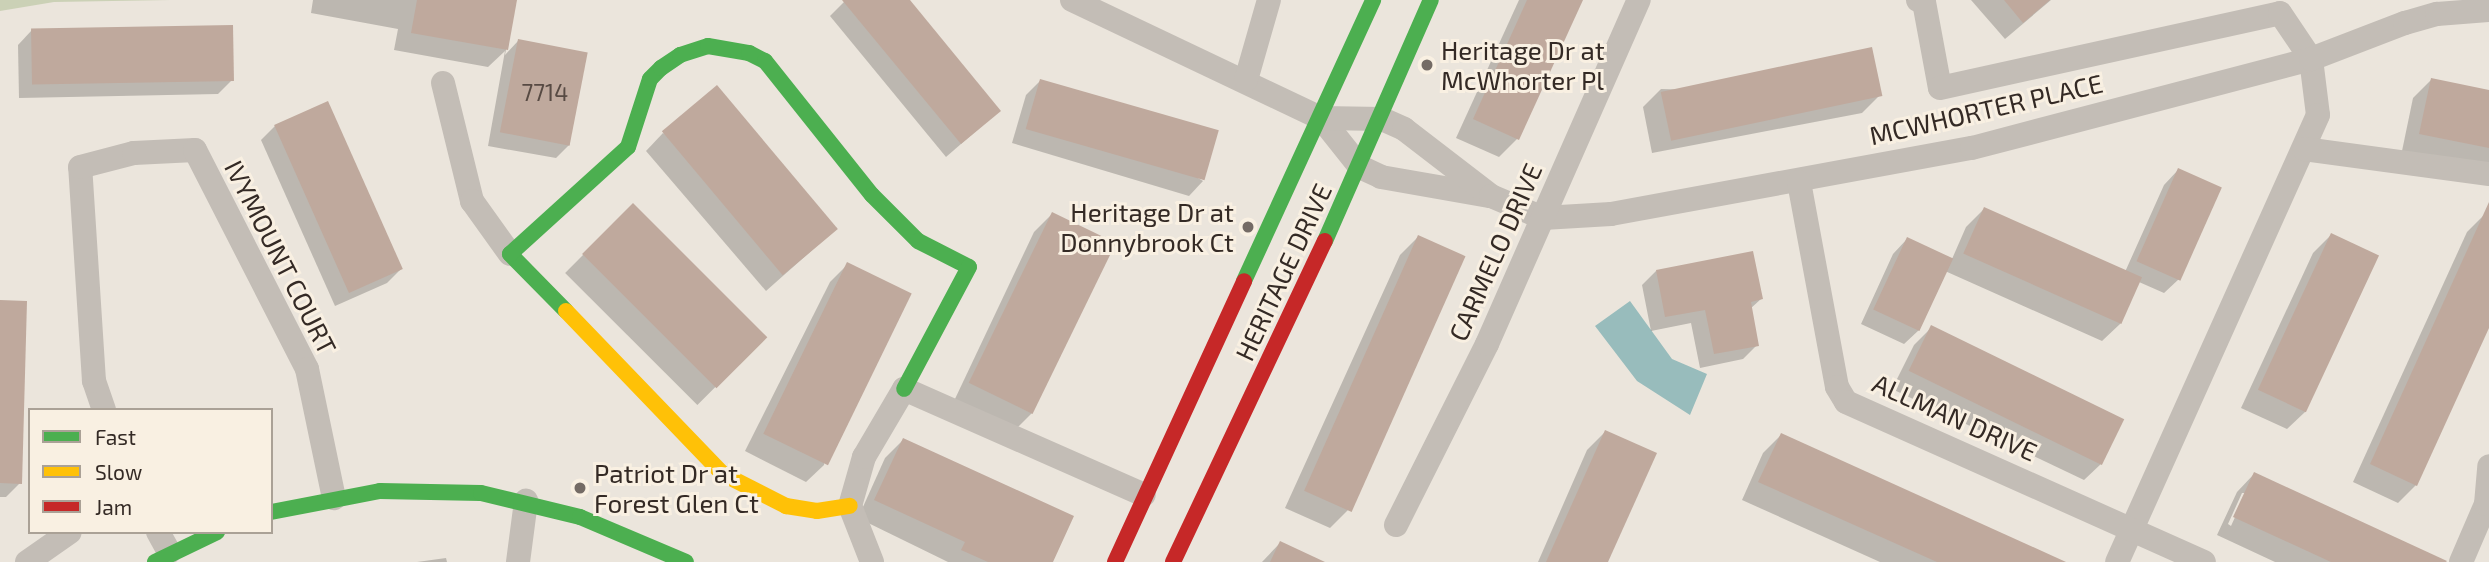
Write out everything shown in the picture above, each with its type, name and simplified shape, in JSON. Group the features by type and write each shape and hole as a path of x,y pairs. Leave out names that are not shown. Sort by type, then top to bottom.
{"street":[{"path":"1072,0 1247,80 1321,118 1360,167"},
{"path":"1247,80 1269,0"},
{"name":"HERITAGE DRIVE","path":"1115,562 1373,0"},
{"name":"HERITAGE DRIVE","path":"1173,562 1360,167 1431,0"},
{"name":"CARMELO DRIVE","path":"1396,525 1487,344 1639,0"},
{"path":"1917,0 1924,2 1940,88 2280,13 2311,59 2319,108 2304,149 2117,562"},
{"name":"MCWHORTER PLACE","path":"1360,167 1381,177 1491,196 1543,218 1611,214 1799,182 1972,148 2311,59 2405,23 2437,14 2489,10"},
{"path":"510,254 628,146 650,79 661,68 680,55 708,46 749,53 765,61 872,195 918,242 970,267 864,457 850,506 872,562"},
{"path":"443,83 472,201 510,254 723,474 786,506 817,511 850,506"},
{"name":"MCWHORTER PLACE","path":"1321,118 1382,119 1404,129 1491,196"},
{"path":"2304,149 2489,174"},
{"name":"IVYMOUNT COURT","path":"103,408 94,381 80,167 134,153 195,150 307,369 334,498"},
{"name":"ALLMAN DRIVE","path":"1799,182 1837,387 1846,402 2204,562"},
{"path":"904,389 1144,495"},
{"path":"2461,562 2486,504 2489,466"},
{"path":"273,512 334,498 431,490 526,501 580,517 686,562"},
{"path":"518,562 526,501"},
{"path":"27,562 67,534"},
{"path":"160,549 210,534"}],"green space":[{"path":"0,0 171,0 54,2 0,11"}],"water":[{"path":"1630,301 1672,359 1707,374 1690,415 1637,381 1595,326"}],"building":[{"path":"417,0 517,0 508,50 411,33"},
{"path":"842,0 910,0 1001,111 961,144"},
{"path":"1527,0 1583,0 1519,140 1473,119"},
{"path":"2004,0 2050,0 2023,23"},
{"path":"233,25 234,81 32,85 31,29"},
{"path":"518,39 588,53 570,146 500,132"},
{"path":"1872,47 1882,96 1671,141 1661,92"},
{"path":"2431,78 2489,90 2489,148 2419,134"},
{"path":"1040,79 1219,130 1204,180 1026,129"},
{"path":"717,85 838,229 783,275 662,131"},
{"path":"328,101 403,269 349,293 274,125"},
{"path":"2178,168 2222,188 2180,281 2137,261"},
{"path":"2489,202 2489,328 2417,486 2370,464"},
{"path":"633,203 767,337 716,388 582,254"},
{"path":"1984,207 2142,277 2121,324 1963,254"},
{"path":"1052,212 1116,243 1033,414 969,383"},
{"path":"2331,233 2379,255 2306,412 2258,390"},
{"path":"1418,235 1466,256 1352,512 1304,491"},
{"path":"1907,237 1953,259 1919,331 1873,310"},
{"path":"1753,251 1763,299 1751,302 1759,346 1714,354 1705,310 1665,317 1656,270"},
{"path":"847,262 912,294 828,465 763,434"},
{"path":"0,300 27,301 22,484 0,483"},
{"path":"1931,325 2124,419 2102,465 1909,371"},
{"path":"1605,430 1657,453 1608,562 1546,562"},
{"path":"1781,433 2066,562 1937,562 1758,482"},
{"path":"903,438 1074,516 1053,562 988,562 961,550 965,542 874,500"},
{"path":"2254,472 2447,561 2331,562 2233,517"},
{"path":"1280,541 1325,562 1270,562"}],"traffic: fast":[{"path":"1244,281 1373,0"},
{"path":"1325,241 1431,0"},
{"path":"566,311 510,254 628,147 650,79 661,68 680,55 708,46 749,53 765,61 872,195 918,241 969,267 904,389"},
{"path":"273,512 380,491 481,493 580,517 686,562"},
{"path":"155,562 213,534"}],"traffic: slow":[{"path":"566,311 723,474 786,506 817,511 850,506"}],"traffic: jam":[{"path":"1173,562 1325,241"},
{"path":"1115,562 1244,281"}],"place":[{"name":"Heritage Dr at McWhorter Pl","path":"1427,65"},
{"name":"Heritage Dr at Donnybrook Ct","path":"1248,227"},
{"name":"Patriot Dr at Forest Glen Ct","path":"580,488"}]}
